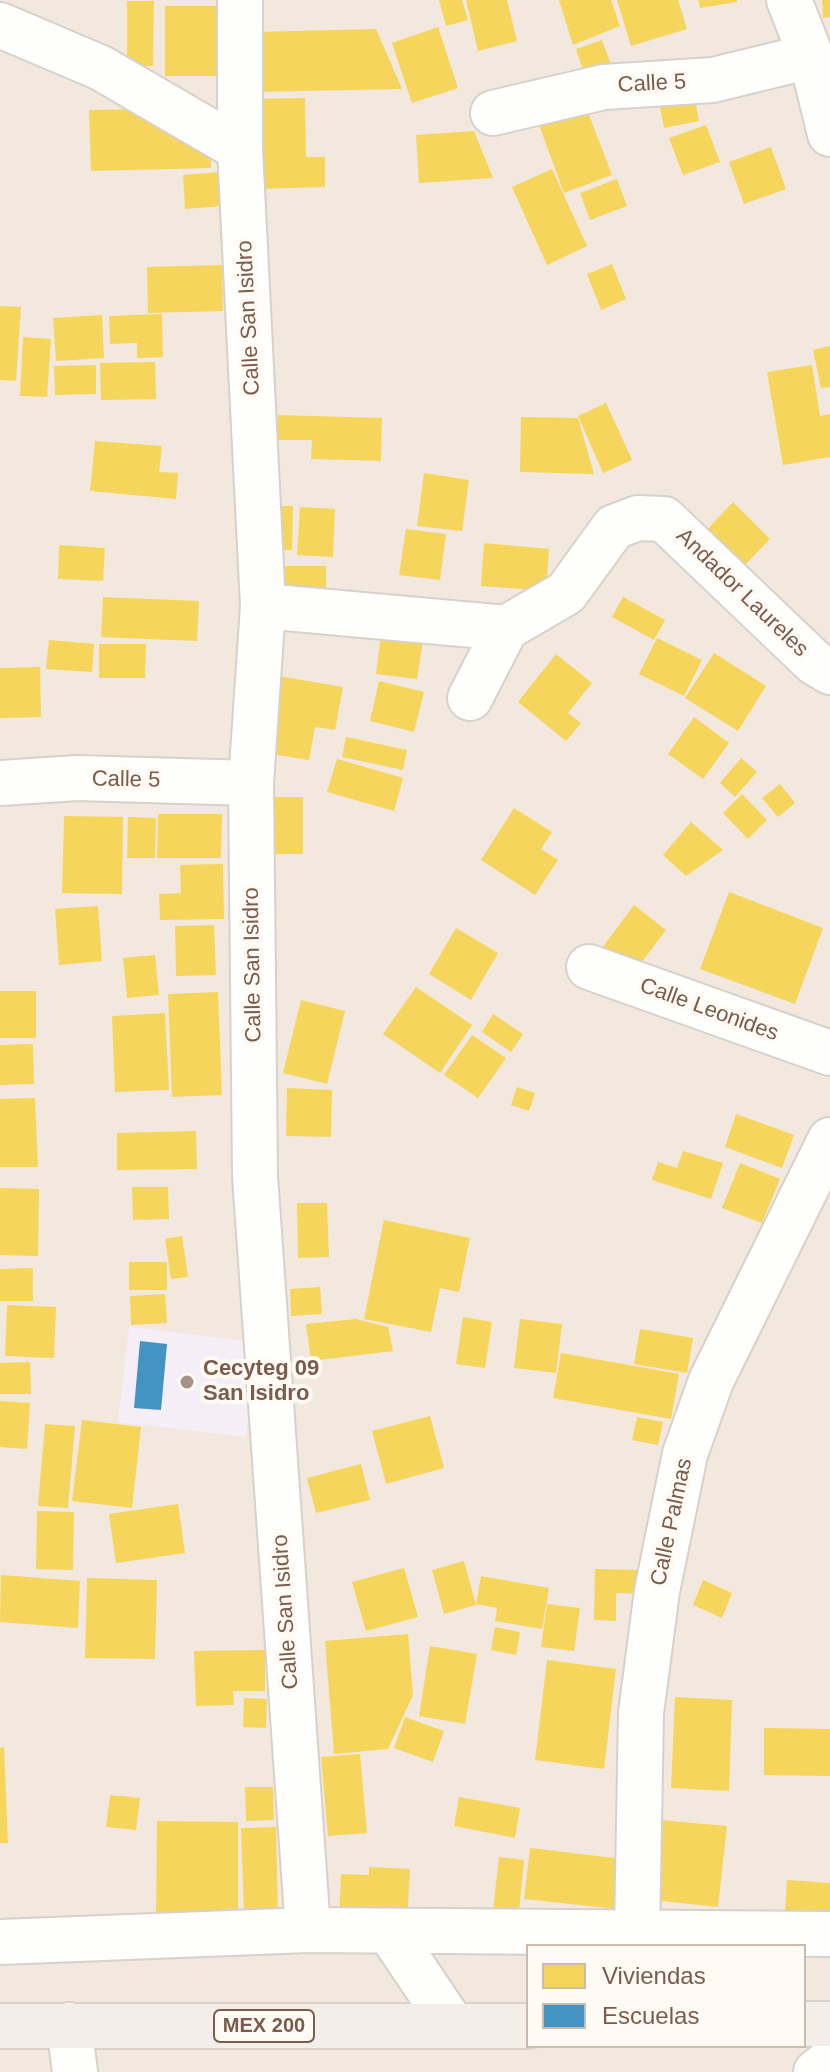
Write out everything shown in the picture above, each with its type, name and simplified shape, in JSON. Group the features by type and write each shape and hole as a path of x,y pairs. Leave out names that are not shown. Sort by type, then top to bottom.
{"main road":[{"path":"806,2024 830,2024"},
{"name":"MEX 200","path":"0,2026 526,2026"}],"street":[{"name":"Calle San Isidro","path":"240,0 240,149 263,606 251,783 255,1176 308,1930"},
{"path":"789,0 811,56 828,114"},
{"path":"0,25 101,68 240,149"},
{"name":"Calle 5","path":"493,113 604,87 713,80 811,56"},
{"name":"Andador Laureles","path":"506,628 566,593 614,527 638,518 664,519 815,663 830,672"},
{"path":"263,606 506,628 470,698"},
{"name":"Calle 5","path":"0,783 77,778 251,783"},
{"name":"Calle Leonides","path":"589,967 830,1053"},
{"name":"Calle Palmas","path":"637,1933 641,1713 657,1591 685,1454 711,1381 830,1140"},
{"path":"5,1944 308,1930 830,1934"},
{"path":"389,1931 453,2026"},
{"path":"69,2025 75,2072"},
{"path":"816,2072 830,2061"}],"shaded area":[{"path":"0,0 830,0 830,2072 0,2072"},
{"name":"Cecyteg 09 San Isidro","path":"129,1327 256,1342 246,1437 118,1422"}],"building: Viviendas":[{"path":"439,0 462,0 468,20 446,26"},
{"path":"466,0 507,0 517,41 478,51"},
{"path":"559,0 611,0 620,26 573,45"},
{"path":"617,0 678,0 687,29 631,46"},
{"path":"698,0 737,0 737,2 700,8"},
{"path":"822,0 830,0 830,17 823,18"},
{"path":"127,1 154,1 153,66 127,66"},
{"path":"165,6 226,6 226,76 165,76"},
{"path":"438,27 458,88 412,103 392,43"},
{"path":"376,29 402,89 254,92 253,32"},
{"path":"602,40 613,70 586,79 576,49"},
{"path":"305,98 306,157 325,157 325,187 257,189 255,99"},
{"path":"695,100 699,121 664,128 660,107"},
{"path":"586,107 612,175 564,193 539,125"},
{"path":"145,109 211,147 211,168 91,171 89,110"},
{"path":"706,125 720,162 683,175 669,138"},
{"path":"474,131 493,178 419,183 416,135"},
{"path":"771,147 786,189 744,204 729,162"},
{"path":"552,169 587,246 547,265 512,187"},
{"path":"220,172 222,206 185,209 183,175"},
{"path":"617,179 627,206 590,220 580,193"},
{"path":"612,264 626,299 601,310 587,274"},
{"path":"222,265 223,311 148,313 147,267"},
{"path":"0,306 21,307 16,381 0,380"},
{"path":"162,314 163,357 137,358 137,343 110,344 109,316"},
{"path":"102,315 104,358 56,361 53,318"},
{"path":"23,337 51,339 47,397 20,396"},
{"path":"830,346 830,387 821,388 813,350"},
{"path":"155,362 156,399 101,400 100,363"},
{"path":"96,365 96,394 55,395 54,366"},
{"path":"812,365 820,416 830,414 830,457 783,465 767,372"},
{"path":"606,403 632,460 603,473 578,416"},
{"path":"278,415 382,418 381,461 311,459 312,440 278,440"},
{"path":"521,417 578,418 594,474 520,472"},
{"path":"95,441 162,446 159,472 178,473 176,499 90,491"},
{"path":"424,473 469,480 462,531 417,526"},
{"path":"733,502 770,539 737,573 700,537"},
{"path":"265,506 293,506 292,550 264,549"},
{"path":"300,507 335,509 333,557 297,555"},
{"path":"406,529 446,534 440,580 399,575"},
{"path":"484,543 549,549 546,591 481,586"},
{"path":"59,545 105,548 103,581 58,579"},
{"path":"278,566 326,566 326,601 278,601"},
{"path":"103,597 199,601 197,641 101,637"},
{"path":"623,597 665,620 654,640 612,617"},
{"path":"381,635 423,641 417,679 376,674"},
{"path":"657,638 702,660 684,696 639,674"},
{"path":"49,640 94,644 92,672 46,669"},
{"path":"99,644 146,644 145,678 99,678"},
{"path":"714,653 766,686 738,731 685,698"},
{"path":"556,654 592,683 568,713 581,723 566,741 518,702"},
{"path":"40,667 41,717 0,718 0,668"},
{"path":"278,676 343,687 335,730 315,727 309,760 265,753"},
{"path":"379,681 424,692 414,732 370,721"},
{"path":"694,717 729,743 703,779 668,754"},
{"path":"346,737 407,750 403,770 342,757"},
{"path":"741,758 757,772 735,797 720,783"},
{"path":"337,759 403,778 394,811 327,792"},
{"path":"780,784 795,803 778,817 762,798"},
{"path":"742,794 767,820 748,839 723,813"},
{"path":"265,797 303,797 303,854 265,854"},
{"path":"514,808 552,832 541,849 558,860 535,895 481,860"},
{"path":"158,814 222,814 221,858 157,858"},
{"path":"64,816 123,817 122,894 62,893"},
{"path":"128,817 156,818 155,858 127,858"},
{"path":"691,822 723,850 686,876 663,855"},
{"path":"223,864 224,919 160,920 159,894 181,893 180,865"},
{"path":"729,892 823,928 795,1004 700,969"},
{"path":"634,905 666,930 635,971 596,956"},
{"path":"98,906 102,961 59,965 55,909"},
{"path":"214,925 216,975 176,976 175,926"},
{"path":"456,928 498,953 471,1000 429,974"},
{"path":"155,955 159,995 127,998 123,958"},
{"path":"416,987 472,1025 440,1073 383,1034"},
{"path":"0,991 36,991 36,1038 0,1038"},
{"path":"218,992 222,1095 172,1097 168,994"},
{"path":"301,1000 345,1011 327,1084 283,1073"},
{"path":"165,1013 169,1090 115,1092 112,1016"},
{"path":"493,1014 523,1034 511,1052 482,1032"},
{"path":"472,1035 506,1058 478,1098 444,1075"},
{"path":"33,1044 34,1084 0,1085 0,1045"},
{"path":"517,1087 535,1093 529,1111 511,1105"},
{"path":"287,1088 332,1090 331,1137 286,1136"},
{"path":"35,1098 38,1167 0,1167 0,1099"},
{"path":"736,1114 794,1135 782,1168 725,1147"},
{"path":"196,1131 197,1169 117,1170 117,1133"},
{"path":"683,1151 723,1163 711,1199 652,1180 658,1162 677,1168"},
{"path":"740,1163 780,1179 762,1223 722,1208"},
{"path":"132,1187 168,1187 169,1219 133,1220"},
{"path":"0,1188 39,1189 38,1256 0,1255"},
{"path":"297,1203 327,1203 329,1257 298,1258"},
{"path":"384,1220 470,1238 459,1292 440,1288 431,1332 364,1319"},
{"path":"182,1236 188,1277 171,1279 165,1239"},
{"path":"129,1262 167,1262 167,1290 129,1290"},
{"path":"33,1268 33,1301 0,1301 0,1269"},
{"path":"320,1287 322,1314 291,1316 290,1289"},
{"path":"165,1294 167,1323 131,1325 130,1296"},
{"path":"7,1305 56,1307 54,1358 5,1356"},
{"path":"463,1317 492,1322 485,1368 456,1364"},
{"path":"356,1319 388,1327 393,1351 311,1361 306,1324"},
{"path":"520,1319 562,1324 556,1373 514,1368"},
{"path":"640,1329 693,1338 687,1373 634,1364"},
{"path":"561,1353 679,1374 671,1419 553,1398"},
{"path":"30,1362 31,1394 0,1394 0,1363"},
{"path":"0,1401 30,1403 27,1449 0,1447"},
{"path":"430,1416 444,1468 386,1484 372,1431"},
{"path":"637,1417 663,1422 658,1445 632,1440"},
{"path":"82,1420 141,1427 132,1508 72,1501"},
{"path":"45,1424 75,1426 68,1508 38,1506"},
{"path":"361,1464 370,1500 316,1513 307,1478"},
{"path":"178,1504 185,1553 116,1563 109,1514"},
{"path":"37,1511 74,1512 73,1570 36,1569"},
{"path":"464,1561 476,1605 444,1614 432,1570"},
{"path":"404,1568 418,1617 366,1631 352,1582"},
{"path":"595,1569 641,1570 641,1594 616,1593 616,1621 594,1620"},
{"path":"1,1575 80,1581 78,1628 0,1622"},
{"path":"481,1576 549,1588 542,1629 495,1621 497,1608 476,1604"},
{"path":"87,1578 157,1580 155,1659 85,1658"},
{"path":"703,1580 732,1593 722,1618 693,1605"},
{"path":"547,1604 580,1608 574,1651 541,1647"},
{"path":"495,1627 520,1632 516,1655 491,1650"},
{"path":"408,1634 413,1695 388,1749 334,1754 325,1641"},
{"path":"430,1646 477,1654 465,1724 419,1716"},
{"path":"265,1650 265,1691 233,1691 234,1705 196,1706 194,1651"},
{"path":"547,1660 616,1669 604,1769 535,1760"},
{"path":"675,1697 732,1700 729,1791 671,1788"},
{"path":"244,1698 267,1699 266,1728 243,1727"},
{"path":"405,1717 444,1731 433,1762 394,1748"},
{"path":"764,1728 830,1729 830,1776 764,1775"},
{"path":"4,1747 8,1843 0,1843 0,1748"},
{"path":"360,1754 367,1833 328,1836 321,1757"},
{"path":"245,1787 273,1787 274,1820 246,1821"},
{"path":"110,1795 140,1798 136,1830 106,1827"},
{"path":"459,1797 520,1808 515,1838 454,1826"},
{"path":"660,1820 727,1826 718,1907 651,1900"},
{"path":"157,1821 238,1822 238,1916 156,1916"},
{"path":"276,1827 278,1913 244,1914 241,1828"},
{"path":"530,1848 622,1859 616,1909 524,1899"},
{"path":"499,1857 524,1860 518,1922 492,1920"},
{"path":"369,1867 410,1869 407,1921 339,1918 341,1874 369,1875"},
{"path":"787,1880 830,1883 830,1914 785,1911"}],"building: Escuelas":[{"path":"140,1341 167,1344 161,1410 134,1408"}],"place":[{"name":"Cecyteg 09 San Isidro","path":"187,1382"}]}
